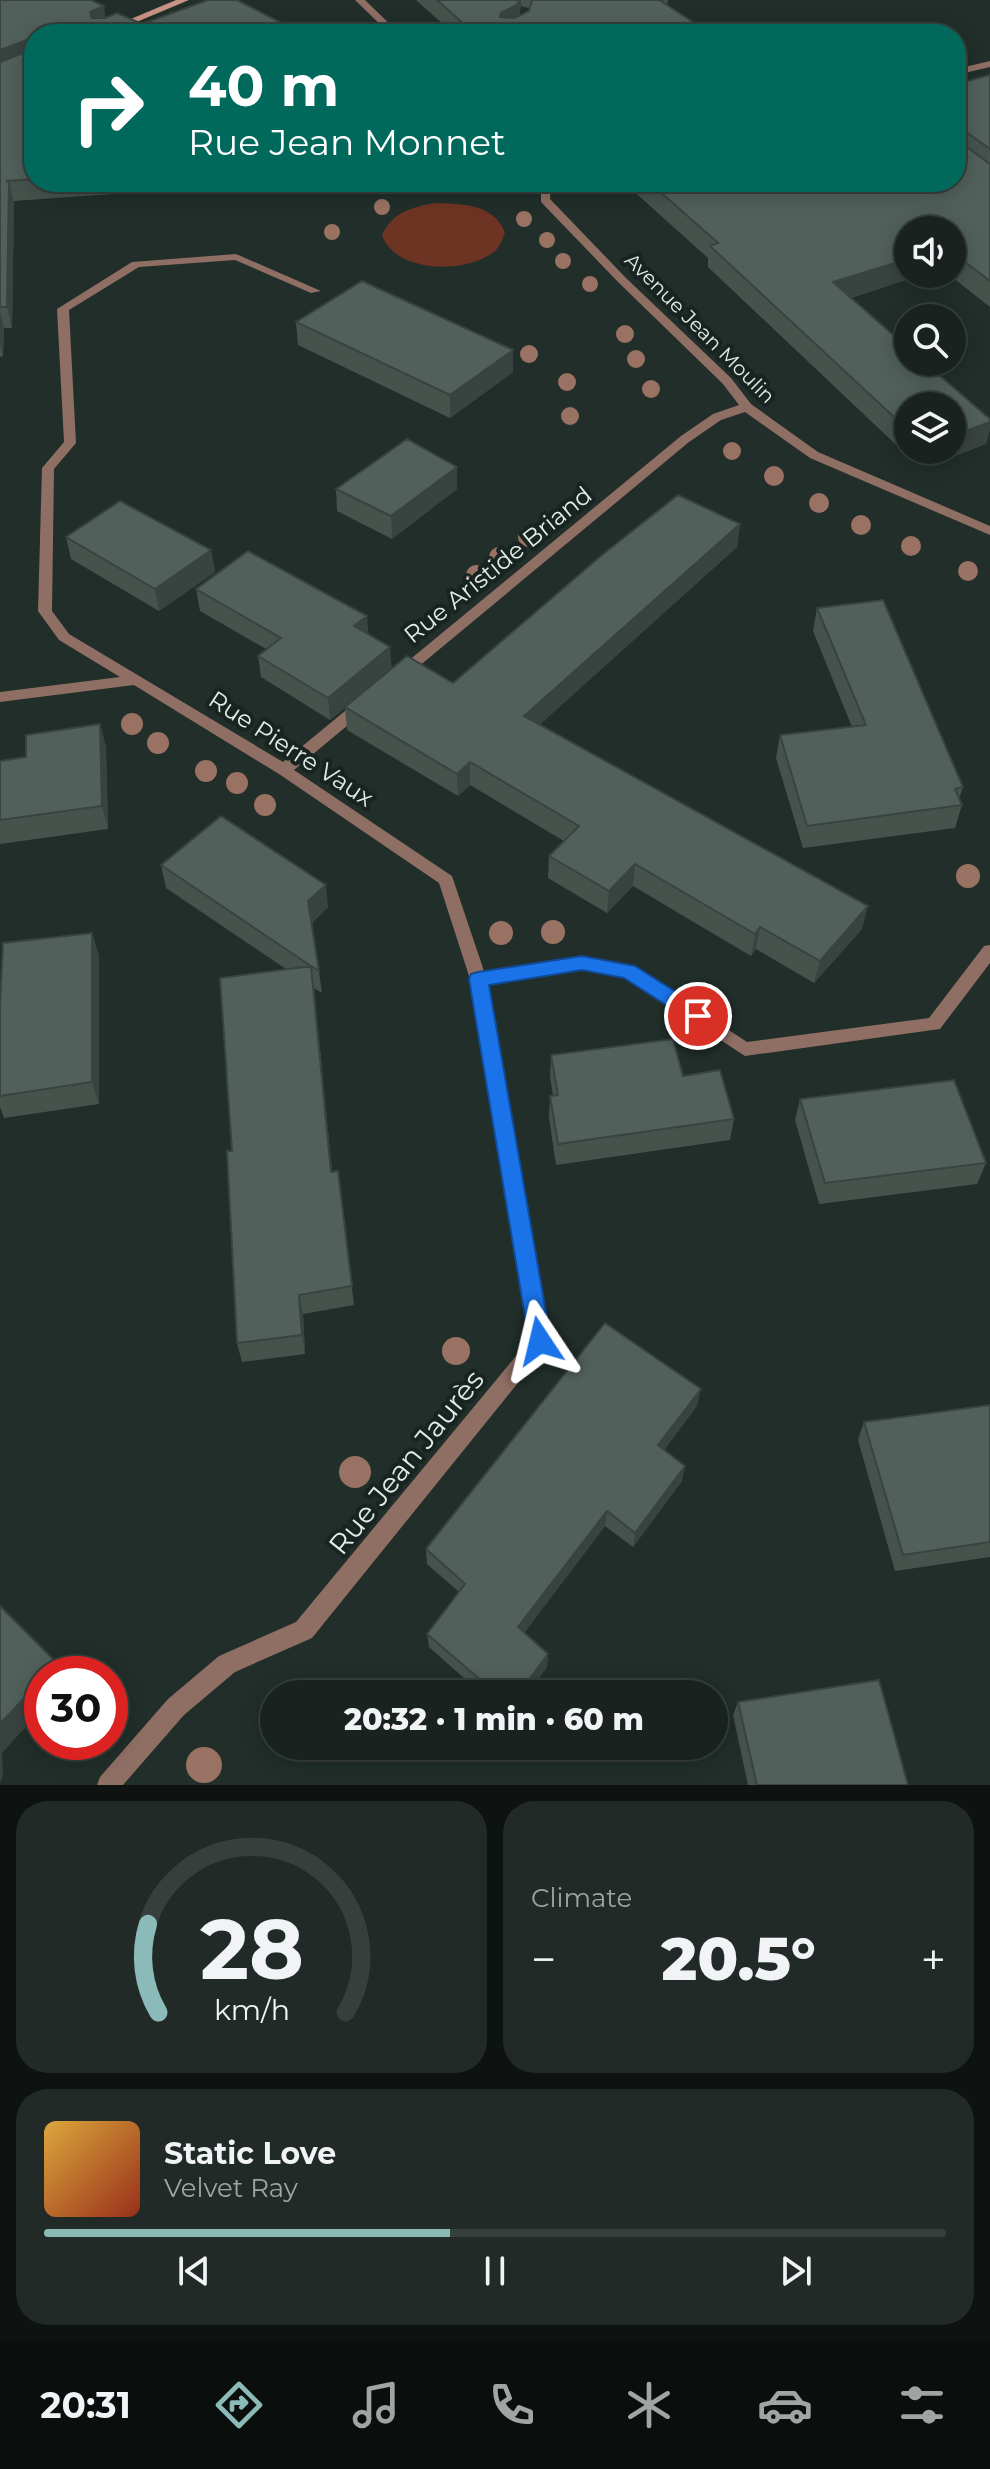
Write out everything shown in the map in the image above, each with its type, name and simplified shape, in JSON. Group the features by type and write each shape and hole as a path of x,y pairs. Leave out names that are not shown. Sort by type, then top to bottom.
{"street":[{"path":"125,24 184,0"},
{"path":"360,0 385,24"},
{"path":"966,70 990,64"},
{"name":"Avenue Jean Moulin","path":"545,192 545,200 622,280 727,381 747,407 814,455 990,531"},
{"name":"Rue Pierre Vaux","path":"315,291 236,257 136,264 63,309 70,443 48,468 45,611 64,637 284,770 446,880 478,979"},
{"name":"Rue Aristide Briand","path":"394,679 685,439 717,417 747,407"},
{"path":"0,697 136,680"},
{"path":"284,770 369,699"},
{"path":"478,979 582,963 628,971 745,1049 934,1024 990,951"},
{"name":"Rue Jean Jaurès","path":"108,1785 176,1707 227,1664 304,1630 540,1341 478,979"}],"shaded area":[{"path":"434,203 475,207 493,215 505,232 497,249 469,263 434,266 402,257 390,248 382,235 391,221 410,209"}],"building":[{"path":"0,0 91,0 104,6 90,12 92,18 105,18 117,13 142,24 24,24 24,41 0,50"},
{"path":"208,0 237,0 284,24 142,24"},
{"path":"437,0 518,0 518,4 501,13 500,17 514,18 529,11 532,0 664,0 661,1 696,24 464,24"},
{"path":"24,53 24,180 6,181 9,182 7,307 0,307 0,62"},
{"path":"990,75 990,149 966,132 966,81"},
{"path":"966,147 990,164 990,281 966,263 966,216 894,216 894,263 833,282 894,336 894,376 940,376 959,392 894,392 894,417 710,246 718,243 660,192 966,192"},
{"path":"362,281 513,350 450,395 296,322"},
{"path":"966,398 990,419 990,422 966,431"},
{"path":"407,439 457,467 391,516 336,489"},
{"path":"678,495 740,524 524,716 868,906 820,961 760,927 755,934 635,864 609,891 549,856 579,826 470,762 457,774 345,707 407,656 453,683 602,555"},
{"path":"120,501 211,550 155,589 66,537"},
{"path":"248,551 367,616 354,626 390,647 328,698 258,656 281,638 196,589"},
{"path":"883,600 963,787 955,789 962,805 807,826 780,735 866,725 817,608"},
{"path":"100,724 102,806 0,820 0,761 26,757 26,735"},
{"path":"221,816 326,885 308,901 319,971 161,865"},
{"path":"92,933 92,1082 0,1096 3,943"},
{"path":"311,966 331,1172 338,1171 352,1286 299,1295 302,1335 237,1343 227,1151 232,1151 220,978"},
{"path":"673,1039 683,1076 720,1070 734,1119 558,1144 550,1096 558,1095 551,1055"},
{"path":"954,1080 986,1163 825,1183 800,1099"},
{"path":"605,1323 701,1389 658,1445 685,1466 635,1533 607,1511 518,1627 548,1654 528,1680 481,1680 427,1634 465,1584 426,1549"},
{"path":"990,1405 990,1542 903,1555 864,1422"},
{"path":"0,1606 50,1656 24,1656 24,1698 0,1724"},
{"path":"879,1680 908,1785 757,1785 738,1702"}],"route":[{"path":"540,1341 478,979 582,963 628,971 698,1016"}]}
